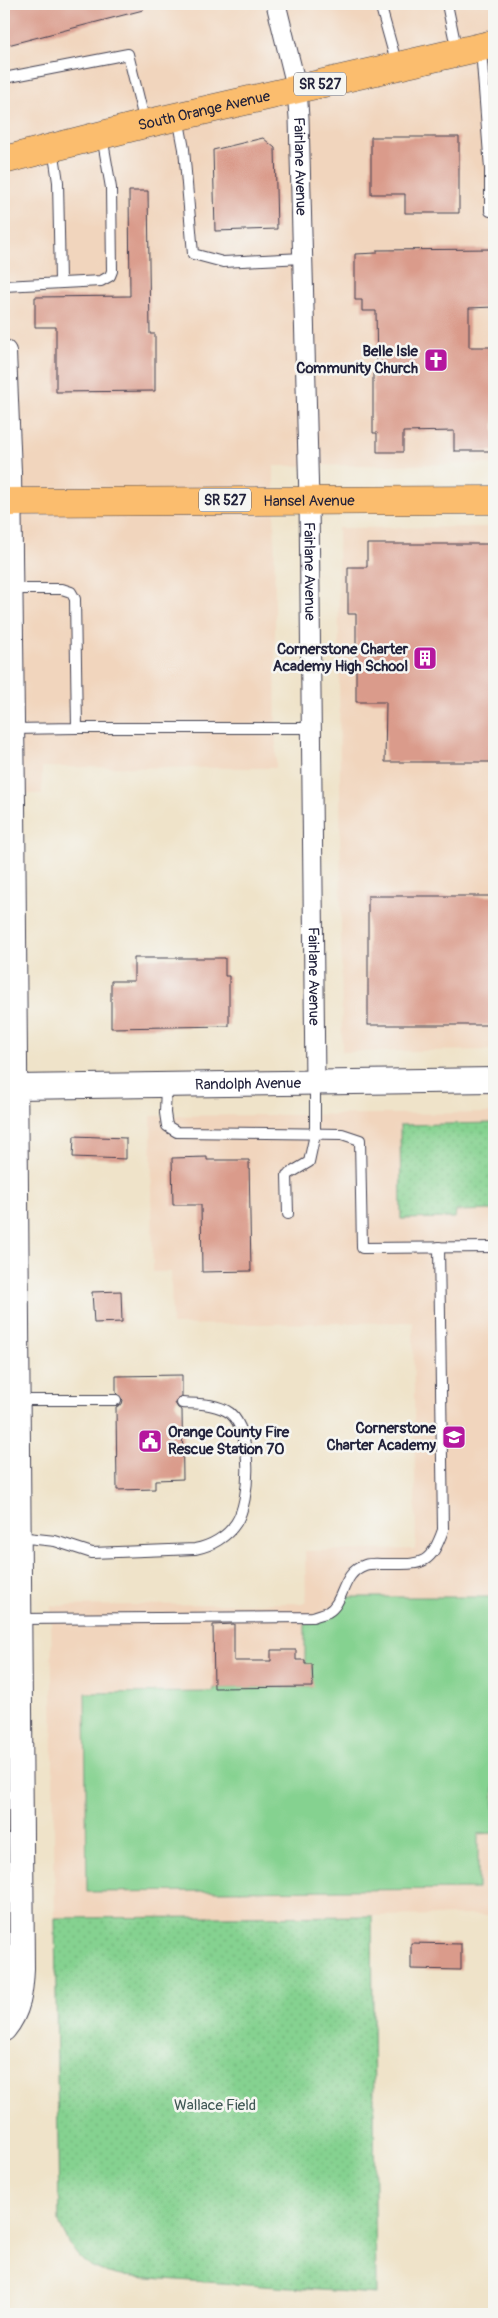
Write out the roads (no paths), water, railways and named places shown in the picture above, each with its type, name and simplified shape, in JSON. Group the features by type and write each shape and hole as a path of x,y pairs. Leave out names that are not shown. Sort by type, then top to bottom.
{"main road":[{"name":"South Orange Avenue","path":"4,160 178,116 477,48"},
{"name":"Hansel Avenue","path":"7,502 494,500"}],"street":[{"name":"Fairlane Avenue","path":"276,4 296,89 303,258 309,500 315,1082"},
{"path":"4,352 12,729 10,1087 18,1400 22,1958 20,1997 11,2020 4,2029"},
{"name":"Randolph Avenue","path":"10,1087 494,1080"}],"lane":[{"path":"380,4 397,66"},
{"path":"447,4 477,48 492,169 490,211 494,211"},
{"path":"4,78 128,54 145,124"},
{"path":"178,116 184,148 193,254 223,262 303,258"},
{"path":"4,286 106,280 112,271 111,188 102,135"},
{"path":"53,147 58,182 60,282"},
{"path":"10,589 62,589 71,592 75,599 77,728"},
{"path":"12,729 311,728"},
{"path":"288,1214 287,1175 309,1162 315,1134 315,1082"},
{"path":"166,1085 165,1113 167,1126 177,1132 188,1134 342,1134 360,1140 362,1248 494,1247"},
{"path":"19,1619 313,1617 329,1612 337,1603 342,1587 353,1572 366,1565 416,1564 427,1559 437,1548 443,1530 439,1247"},
{"path":"18,1400 116,1400"},
{"path":"18,1537 54,1541 92,1553 195,1549 217,1542 236,1523 243,1508 247,1467 245,1443 238,1424 231,1414 219,1407 182,1403"}],"place":[{"name":"Belle Isle Community Church","path":"436,360"},
{"name":"Cornerstone Charter Academy High School","path":"425,658"},
{"name":"Cornerstone Charter Academy","path":"454,1437"},
{"name":"Orange County Fire Rescue Station 70","path":"150,1441"}],"park label":[{"name":"Wallace Field","path":"215,2105"}]}
